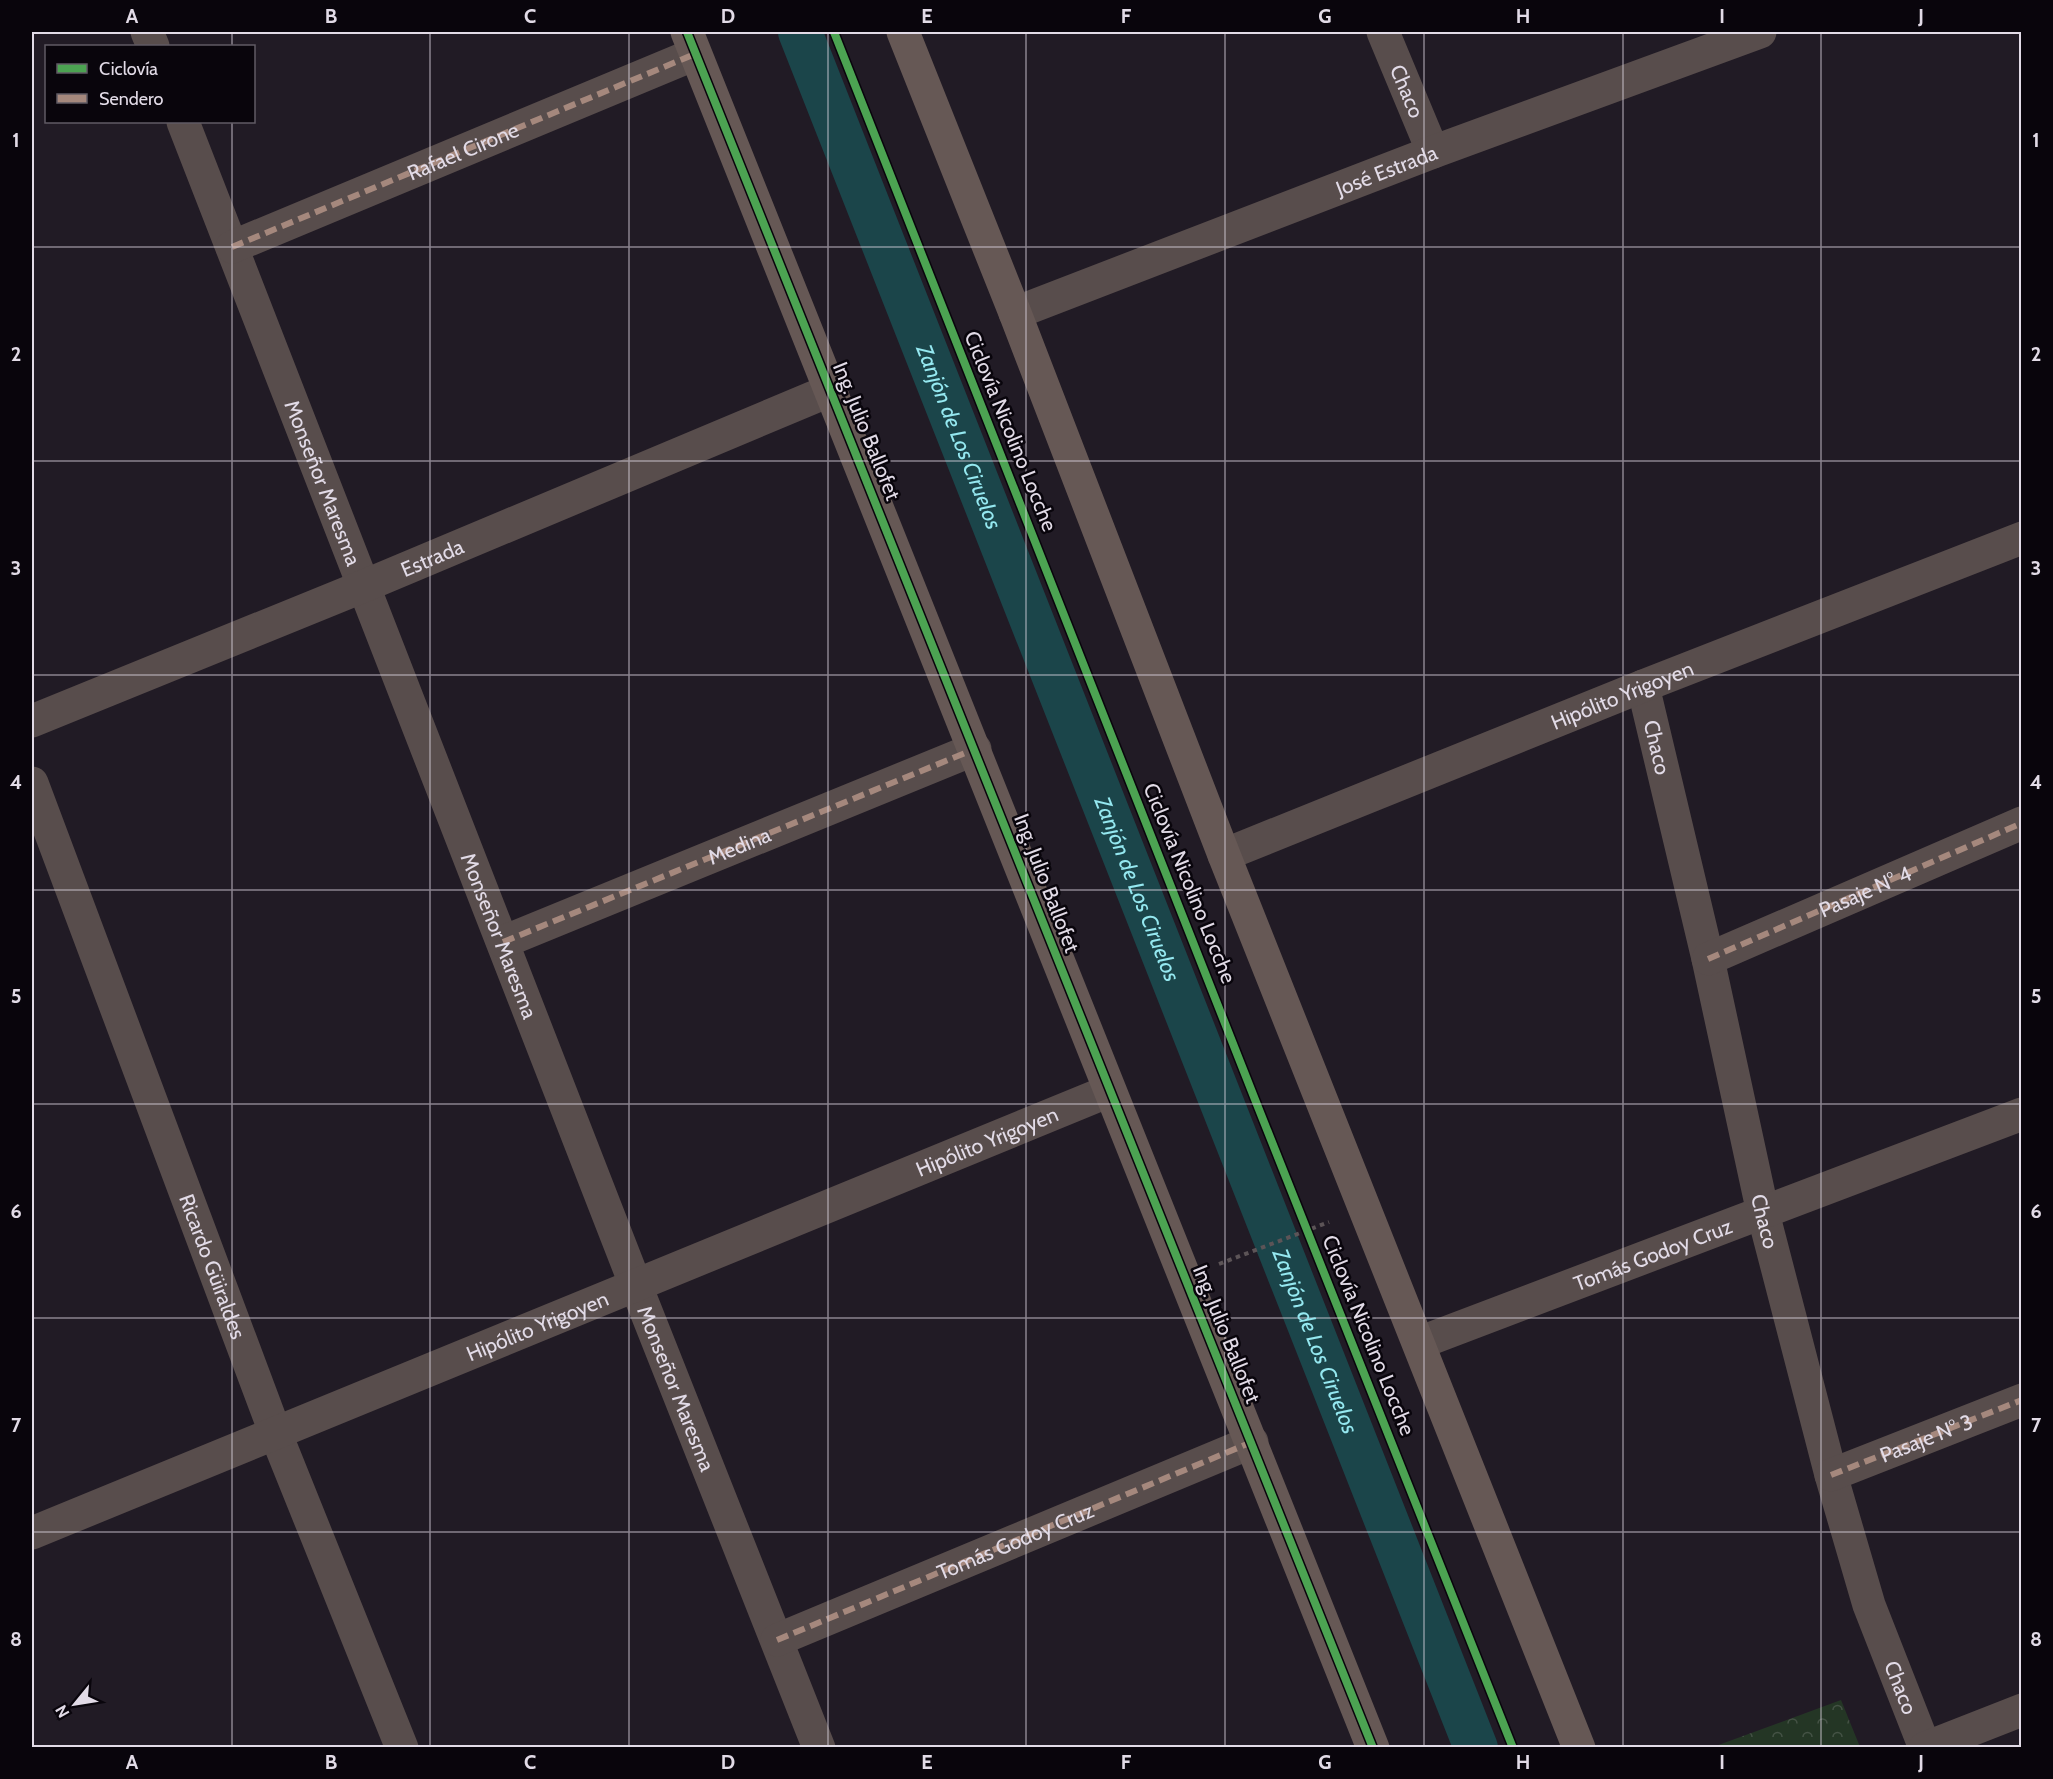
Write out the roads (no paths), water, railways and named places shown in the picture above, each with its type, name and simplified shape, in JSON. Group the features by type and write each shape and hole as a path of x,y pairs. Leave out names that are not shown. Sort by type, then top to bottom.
{"street":[{"path":"903,32 1015,313 1363,1208 1419,1343 1579,1748"},
{"name":"Chaco","path":"1383,32 1433,152"},
{"name":"José Estrada","path":"1015,313 1433,152 1760,32"},
{"name":"Rafael Cirone","path":"232,247 691,43"},
{"name":"Ing. Julio Ballofet","path":"691,43 1373,1748"},
{"name":"Monseñor Maresma","path":"183,123 636,1286 819,1748"},
{"name":"Estrada","path":"32,721 364,586 831,390"},
{"name":"Hipólito Yrigoyen","path":"1224,855 1643,686 2022,538"},
{"name":"Chaco","path":"1643,686 1708,959 1763,1213 1831,1475 1869,1605 1925,1748"},
{"name":"Medina","path":"503,942 975,749"},
{"name":"Ricardo Güiraldes","path":"32,783 275,1432 402,1748"},
{"name":"Pasaje N° 4","path":"1708,959 2022,823"},
{"name":"Hipólito Yrigoyen","path":"32,1533 1109,1091"},
{"name":"Tomás Godoy Cruz","path":"1419,1343 2022,1114"},
{"name":"Pasaje N° 3","path":"1831,1475 2022,1400"},
{"name":"Tomás Godoy Cruz","path":"777,1640 1252,1442"},
{"path":"1925,1748 2022,1710"}],"waterway":[{"name":"Zanjón de Los Ciruelos","path":"800,32 1476,1748"}]}
